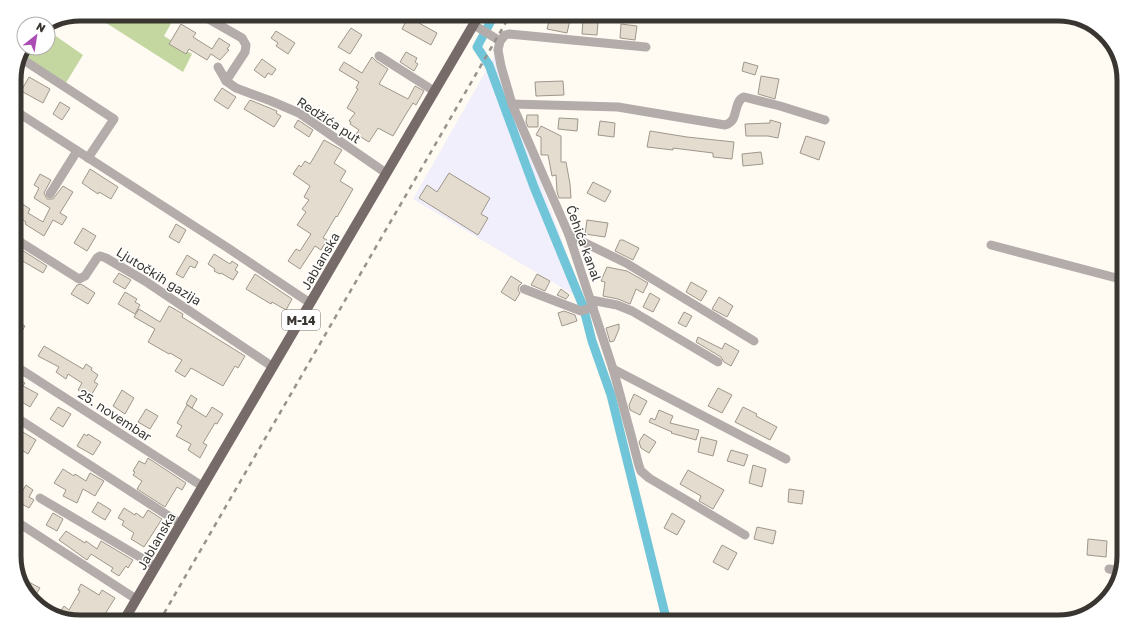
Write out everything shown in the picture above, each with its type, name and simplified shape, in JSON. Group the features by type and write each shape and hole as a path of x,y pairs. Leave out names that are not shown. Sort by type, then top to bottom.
{"main road":[{"name":"Jablanska","path":"127,615 202,486 274,367 434,91 476,23"}],"street":[{"path":"212,21 242,38 246,45 245,52 226,81 218,67"},
{"path":"476,23 497,39 509,34 646,47"},
{"name":"Ćehića kanal","path":"497,39 501,66 512,104 569,235 588,307 613,369 641,471 649,478 745,535"},
{"path":"379,56 434,91"},
{"path":"25,61 114,119 88,158"},
{"name":"Redžića put","path":"226,81 236,88 299,113 386,174"},
{"path":"512,104 618,107 725,125 730,124 733,121 739,102 744,97 825,120"},
{"path":"21,115 222,244 310,303"},
{"path":"50,194 76,151"},
{"path":"569,235 626,263 754,341"},
{"name":"Ljutočkih gazija","path":"21,242 79,279 85,276 97,258 100,256 106,258 145,281 274,367"},
{"path":"991,245 1117,278"},
{"path":"524,289 588,307 617,305 632,311 718,362"},
{"path":"613,369 786,459"},
{"name":"25. novembar","path":"21,370 202,486"},
{"path":"21,421 181,524"},
{"path":"40,498 114,543 156,566"},
{"path":"21,525 136,599"},
{"path":"1109,569 1115,570"}],"shaded area":[{"path":"495,55 584,301 413,199"}],"green space":[{"path":"103,21 172,21 164,36 192,54 183,72"},
{"path":"56,36 83,55 64,86 25,61 26,56 56,56"}],"building":[{"path":"406,21 420,21 419,23 437,33 431,45 402,29"},
{"path":"549,21 570,21 567,33 547,29"},
{"path":"583,21 598,22 597,35 582,34"},
{"path":"181,24 196,33 193,37 212,49 219,38 230,45 227,49 229,50 220,60 211,54 207,60 189,49 186,54 169,44"},
{"path":"621,24 637,26 635,40 620,38"},
{"path":"351,28 362,35 350,54 338,47"},
{"path":"276,31 295,43 288,54 276,46 278,43 271,38"},
{"path":"406,52 417,58 415,62 418,64 414,71 400,62"},
{"path":"372,57 388,69 379,84 408,99 415,86 424,91 416,105 413,103 393,136 378,128 369,142 356,134 359,130 350,124 351,122 349,121 355,113 347,108 358,89 356,88 359,82 339,70 344,62 362,73"},
{"path":"262,59 276,69 272,75 268,73 265,78 254,70"},
{"path":"744,62 758,66 755,75 742,71"},
{"path":"761,76 779,79 775,99 758,94"},
{"path":"29,77 50,89 43,103 21,91"},
{"path":"563,81 564,95 536,96 535,82"},
{"path":"222,88 236,97 228,109 214,100"},
{"path":"250,100 277,111 276,113 281,116 274,127 244,109"},
{"path":"60,102 70,108 62,120 53,114"},
{"path":"527,115 538,115 538,127 528,127 526,122"},
{"path":"559,118 578,119 577,131 558,129"},
{"path":"298,120 313,130 309,137 294,127"},
{"path":"770,120 781,123 778,138 768,136 746,136 745,124 770,123"},
{"path":"600,121 615,123 614,137 598,135"},
{"path":"541,126 561,136 561,162 566,162 571,198 559,198 557,192 556,175 552,176 548,155 541,155 541,137 536,135"},
{"path":"650,131 734,142 732,159 713,157 713,153 673,148 673,150 647,147"},
{"path":"806,136 825,142 819,160 800,153"},
{"path":"324,140 342,150 334,163 346,171 340,181 353,189 323,238 327,240 321,250 315,246 300,269 288,261 296,249 300,251 311,234 297,225 306,212 302,209 309,200 304,197 310,186 293,174 299,165 301,167 305,161 310,164"},
{"path":"761,152 763,164 743,166 742,154"},
{"path":"90,169 118,187 111,199 99,192 98,194 82,183"},
{"path":"449,173 490,198 481,214 488,218 478,235 419,198 427,185 437,192"},
{"path":"40,174 51,180 44,193 47,199 53,199 63,186 73,192 60,213 67,217 62,225 53,220 44,236 25,224 26,222 21,219 21,203 30,209 28,213 43,222 50,208 34,198 39,188 34,185"},
{"path":"593,182 611,191 605,202 587,193"},
{"path":"587,220 608,223 605,237 585,234"},
{"path":"176,224 186,230 179,243 169,237"},
{"path":"83,228 96,236 87,251 74,243"},
{"path":"620,240 639,248 633,260 615,251"},
{"path":"21,249 47,266 43,273 21,260"},
{"path":"214,254 230,264 232,261 238,265 235,270 238,272 233,280 214,271 215,269 208,264"},
{"path":"187,255 198,262 195,268 190,266 183,278 176,274"},
{"path":"607,267 627,271 648,283 643,293 636,289 630,304 618,299 603,296 605,282 601,281"},
{"path":"119,273 131,280 125,289 113,282"},
{"path":"255,274 292,299 286,310 272,302 271,304 246,289"},
{"path":"537,274 550,281 545,291 531,285"},
{"path":"511,276 522,283 518,290 520,293 515,301 501,292"},
{"path":"691,282 707,291 701,301 686,292"},
{"path":"81,284 95,293 88,304 71,294 77,285"},
{"path":"561,289 569,295 566,299 557,295"},
{"path":"125,292 137,299 135,302 140,305 135,314 118,304"},
{"path":"650,293 660,299 653,312 643,307"},
{"path":"719,297 733,306 727,317 712,309"},
{"path":"169,306 183,314 182,317 245,356 238,368 235,366 223,386 191,368 185,377 175,371 182,360 148,342 155,329 134,317 139,309 160,322"},
{"path":"564,311 575,315 577,321 562,326 558,313"},
{"path":"684,312 692,316 686,327 678,323"},
{"path":"21,324 25,326 21,333"},
{"path":"619,324 619,329 614,341 610,342 606,328"},
{"path":"698,337 722,349 725,343 739,351 731,366 724,362 721,357 696,342"},
{"path":"44,346 83,369 86,364 92,368 91,370 98,375 94,382 98,384 90,397 78,390 82,383 68,374 66,379 56,372 59,367 38,356"},
{"path":"21,381 25,383 23,386 38,394 30,407 21,401"},
{"path":"718,388 732,395 722,413 708,406"},
{"path":"122,390 134,398 125,414 113,406"},
{"path":"634,394 647,401 640,415 630,410 629,405"},
{"path":"191,395 197,399 192,408 186,404"},
{"path":"187,405 206,417 212,407 223,414 217,424 215,423 203,443 207,445 200,458 188,450 191,444 176,436 182,426 177,423"},
{"path":"58,407 71,414 63,427 50,419"},
{"path":"743,407 777,427 770,440 735,422"},
{"path":"146,409 158,416 150,429 138,422"},
{"path":"659,410 673,416 670,423 699,430 696,440 671,433 672,432 649,422 651,418 655,420"},
{"path":"21,431 36,440 28,454 21,450"},
{"path":"84,434 87,436 88,434 101,442 93,455 77,446"},
{"path":"644,434 656,442 649,453 641,448 639,442"},
{"path":"701,437 717,441 713,456 698,452"},
{"path":"731,450 748,455 744,466 727,461"},
{"path":"148,458 186,483 182,490 177,487 165,507 137,489 142,481 133,475 135,472 133,471 139,461 145,464"},
{"path":"753,465 766,469 762,487 749,483"},
{"path":"63,469 86,481 90,473 104,481 95,496 83,489 77,503 63,496 66,490 54,483"},
{"path":"688,470 724,490 713,509 699,501 701,496 680,484"},
{"path":"26,485 33,490 29,497 34,500 29,508 21,504 22,492"},
{"path":"789,489 804,491 802,504 788,502"},
{"path":"98,502 111,510 105,520 92,512"},
{"path":"124,508 143,518 148,510 162,519 144,547 131,539 134,533 122,525 124,521 118,518"},
{"path":"53,513 63,519 57,531 46,525"},
{"path":"672,513 685,521 677,535 664,528"},
{"path":"757,527 776,531 773,544 754,539"},
{"path":"66,531 85,543 86,541 97,549 101,541 133,560 128,568 126,566 119,576 111,571 113,568 91,554 87,560 59,540"},
{"path":"1088,539 1107,541 1106,557 1087,555"},
{"path":"722,545 737,553 728,570 713,562"},
{"path":"27,581 40,588 36,595"},
{"path":"81,584 99,595 102,590 115,598 104,615 80,615 61,611 64,606 69,610 80,591 78,590"}],"waterway":[{"path":"491,21 477,47 489,65 534,187 583,306 592,341 611,395 665,615"}],"railway":[{"path":"163,615 507,21"}]}
